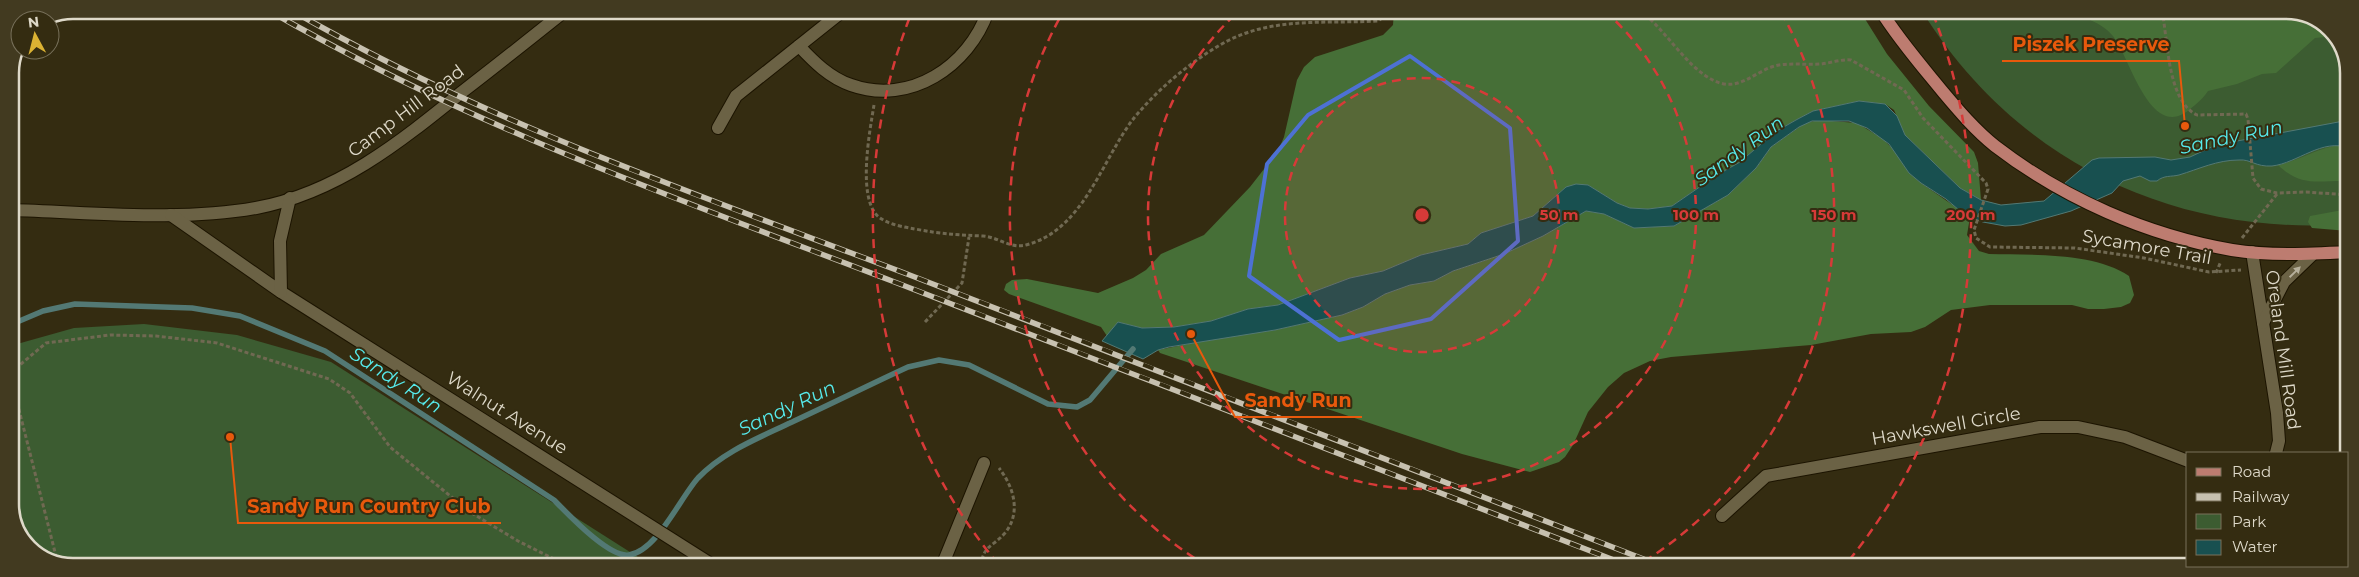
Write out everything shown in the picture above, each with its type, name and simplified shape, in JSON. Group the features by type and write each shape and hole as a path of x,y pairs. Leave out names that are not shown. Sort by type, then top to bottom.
{"main road":[{"path":"1886,19 1900,41 1970,123 1994,145 2056,186 2107,212 2169,235 2252,252 2314,254 2340,252"}],"street":[{"name":"Camp Hill Road","path":"19,210 171,215 257,208 328,185 371,162 554,19"},
{"path":"718,128 736,96 833,19"},
{"path":"799,46 816,64 830,75 851,85 876,90 913,86 931,79 950,68 970,47 982,28 985,19"},
{"path":"280,292 280,242 290,198"},
{"name":"Walnut Avenue","path":"171,215 280,292 649,523 701,558"},
{"name":"Oreland Mill Road","path":"2252,252 2278,413 2279,441 2276,452"},
{"path":"2263,323 2284,282 2314,254"},
{"name":"Hawkswell Circle","path":"1722,516 1766,476 2040,427 2078,427 2125,437 2186,460"},
{"path":"945,558 984,463"}],"path":[{"path":"876,90 867,160 868,196 873,212 889,223 902,227 953,236 993,238 1014,246 1035,242 1051,233 1080,204 1124,133 1147,103 1191,65 1222,43 1269,25 1295,22 1374,22 1381,19"},
{"name":"Sycamore Trail","path":"1650,19 1703,73 1714,81 1726,84 1743,82 1778,66 1851,60 1904,90 1923,118 1980,176 1988,188 1974,230 1976,238 1990,247 2075,248 2109,252 2216,273 2234,270"},
{"path":"2163,19 2171,72 2190,112 2206,116 2240,112 2246,114 2255,184 2261,190 2277,193 2306,192 2340,194"},
{"path":"2242,238 2277,193"},
{"path":"925,322 962,283 969,237"},
{"path":"2216,273 2220,263"},
{"path":"19,367 46,343 110,335 156,336 217,343 329,379 350,393 390,447 470,512 518,541 552,558"},
{"path":"19,410 56,555"},
{"path":"982,558 983,553 1005,533 1012,520 1014,499 1009,482 999,468 984,463"}],"highlighted area":[{"path":"1410,56 1510,128 1518,241 1431,319 1339,340 1249,276 1267,164 1308,115"}],"green space":[{"path":"1393,19 1865,19 1887,54 1929,106 1974,152 1978,163 1981,200 1960,188 1905,135 1894,110 1885,104 1859,101 1813,111 1796,120 1775,132 1740,162 1717,175 1672,206 1648,209 1630,208 1617,203 1588,185 1566,187 1533,216 1481,233 1468,244 1421,255 1383,271 1350,278 1278,305 1248,309 1211,321 1174,327 1142,328 1118,322 1107,336 1101,327 1009,294 1004,290 1006,284 1012,280 1027,279 1098,293 1133,278 1146,270 1161,254 1204,235 1250,187 1278,151 1284,137 1297,80 1304,67 1315,57 1383,35 1393,25"},
{"path":"1928,19 2286,19 2307,23 2327,37 2336,52 2339,62 2340,224 2283,225 2221,217 2161,202 2104,179 2052,148 2003,109 1960,64"},
{"path":"2088,19 2286,19 2307,23 2327,37 2315,38 2276,73 2262,74 2237,84 2208,91 2189,110 2175,117 2162,114 2152,105 2133,75 2119,45 2108,31"},
{"path":"1819,120 1857,123 1883,139 1896,152 1909,173 1970,217 1967,235 1979,251 1989,254 2061,256 2115,268 2129,276 2134,295 2130,303 2121,307 2104,309 2088,309 2072,305 1990,305 1951,310 1925,327 1911,332 1871,334 1811,345 1671,357 1650,361 1624,373 1608,387 1588,412 1573,445 1565,457 1559,462 1530,472 1462,454 1160,353 1158,350 1223,337 1275,330 1342,315 1363,307 1385,294 1410,285 1434,281 1453,271 1504,254 1543,236 1586,211 1604,214 1634,228 1674,226 1728,195 1756,168 1771,147 1805,123"},
{"path":"2340,145 2340,181 2303,180 2295,177 2278,165 2325,148"},
{"path":"2340,210 2340,230 2312,228 2308,222 2310,216"},
{"path":"144,324 237,335 331,362 639,558 73,558 55,555 46,551 32,540 23,525 19,508 19,343 74,328"}],"water":[{"path":"1859,101 1885,104 1897,116 1905,135 1960,188 1981,200 2001,205 2044,201 2092,160 2099,158 2155,157 2171,160 2190,157 2216,145 2340,122 2340,146 2329,146 2291,161 2272,166 2243,160 2231,160 2179,175 2165,177 2157,181 2150,181 2140,176 2123,181 2112,193 2071,211 2021,225 2005,226 1983,222 1966,216 1946,199 1909,173 1889,144 1867,128 1849,121 1812,121 1799,127 1771,147 1756,168 1728,195 1674,226 1634,228 1604,214 1586,211 1543,236 1504,254 1453,271 1434,281 1410,285 1385,294 1363,307 1342,315 1275,330 1169,347 1158,350 1143,359 1102,341 1118,322 1142,328 1174,327 1211,321 1248,309 1278,305 1350,278 1383,271 1421,255 1468,244 1481,233 1533,216 1566,187 1576,184 1588,185 1617,203 1630,208 1648,209 1672,206 1717,175 1740,162 1775,132 1813,111"}],"waterway":[{"name":"Sandy Run","path":"19,321 43,311 75,304 192,308 240,316 325,351 554,500 600,543 611,550 629,555 649,544 698,478 719,460 755,440 908,367 939,360 969,365 1048,404 1077,407 1090,400 1133,349"}],"railway":[{"path":"284,19 419,89 575,158 733,221 1609,558"},
{"path":"308,19 440,87 516,122 594,154 1096,346 1641,558"}],"place":[{"name":"Piszek Preserve","path":"2185,126"},
{"name":"Sandy Run","path":"1191,334"},
{"name":"Sandy Run Country Club","path":"230,437"}]}
